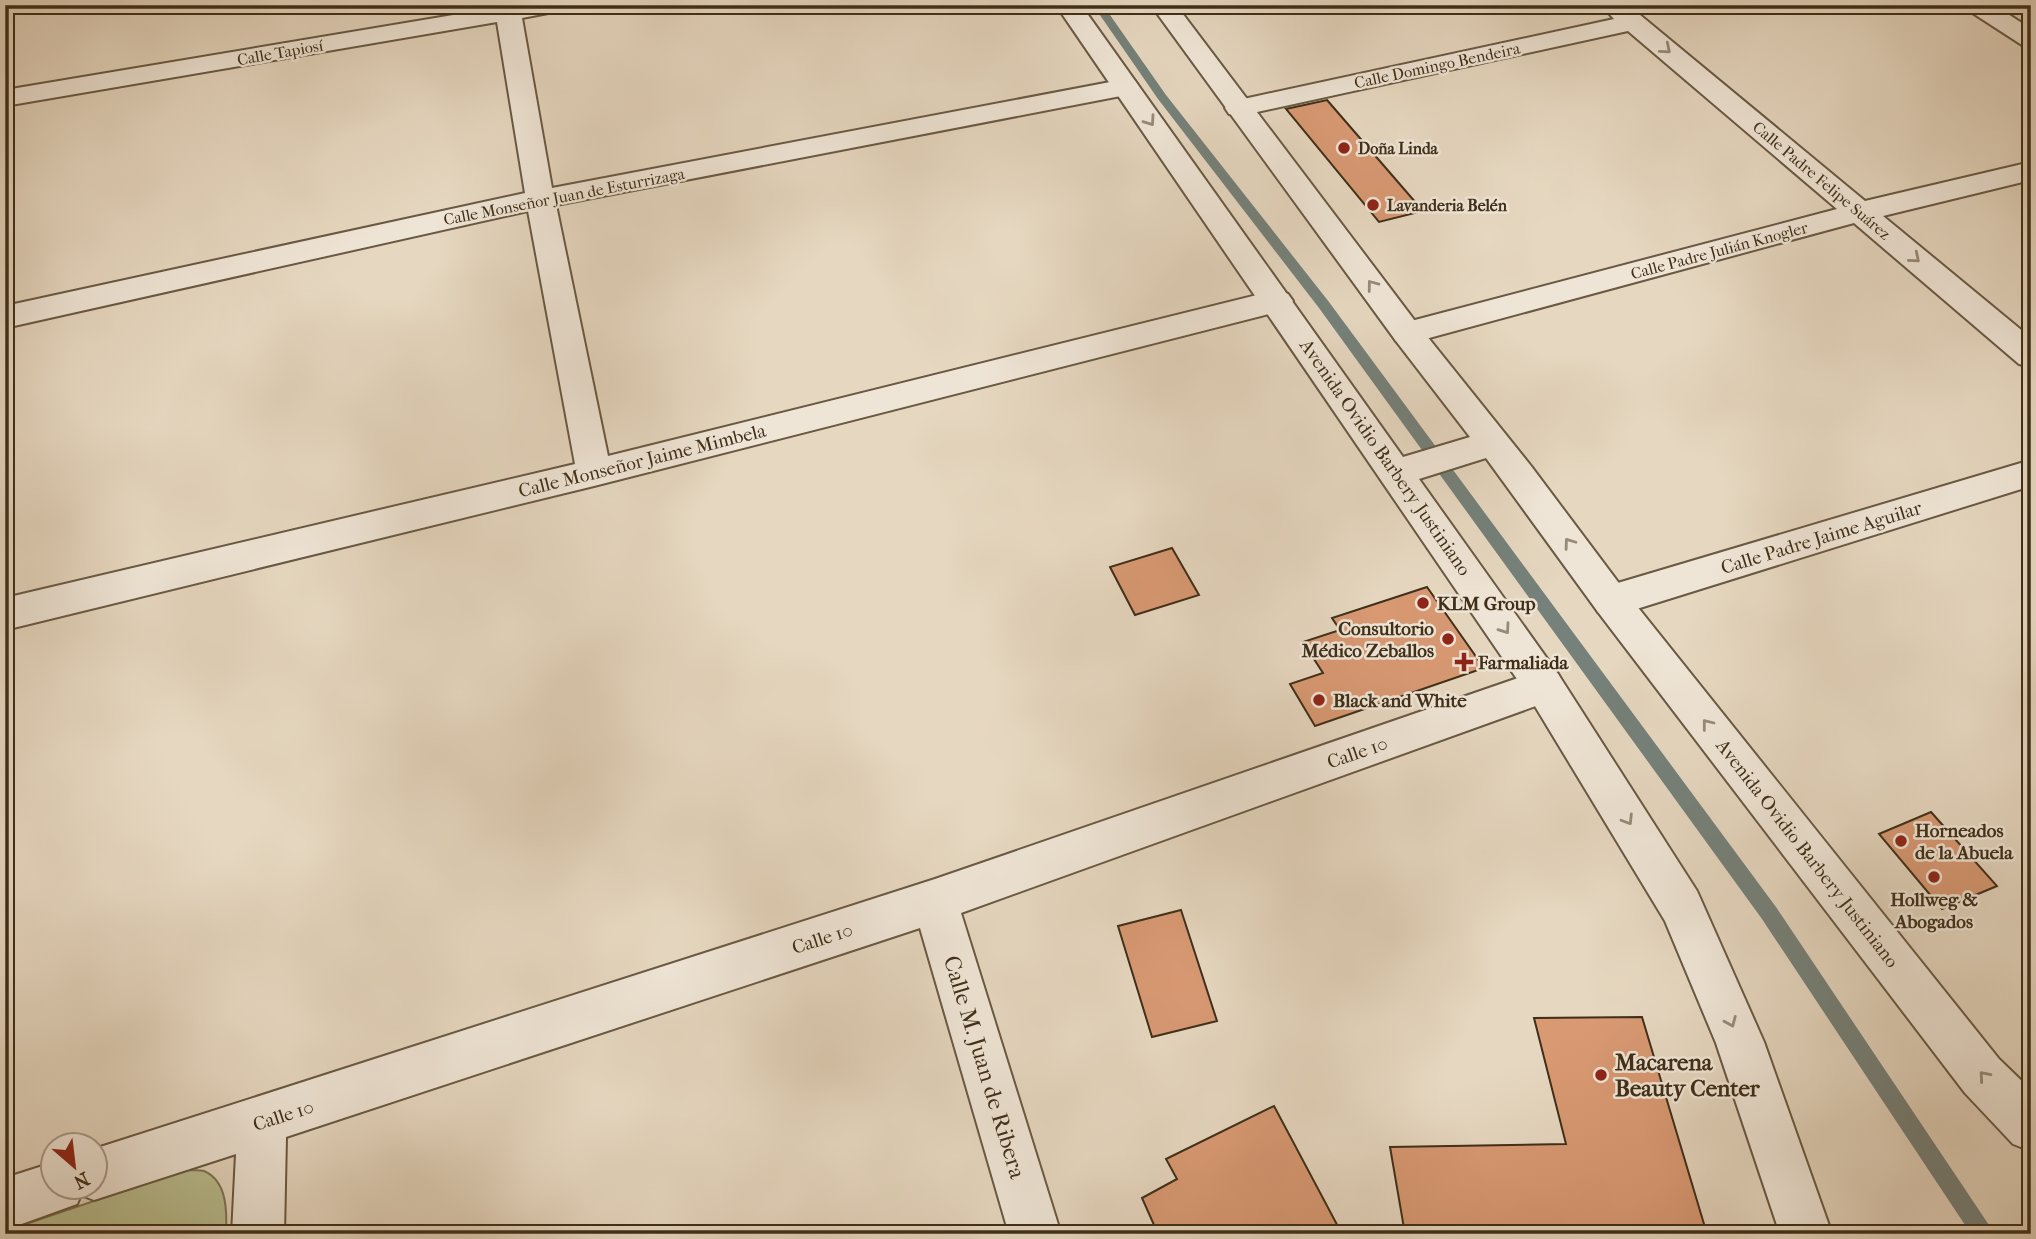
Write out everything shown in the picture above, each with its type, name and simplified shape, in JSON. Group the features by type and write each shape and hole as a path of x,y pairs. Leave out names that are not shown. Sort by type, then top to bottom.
{"street":[{"name":"Calle Tapiosí","path":"5,98 508,9 555,5"},
{"name":"Avenida Ovidio Barbery Justiniano","path":"1068,5 1277,301 1402,469 1544,686 1681,906 1740,1042 1806,1234"},
{"name":"Avenida Ovidio Barbery Justiniano","path":"1163,5 1487,445 1982,1076 2031,1126"},
{"path":"1978,5 2031,40"},
{"path":"508,9 540,199 594,473"},
{"name":"Calle Domingo Bendeira","path":"1239,108 1624,14"},
{"name":"Calle Padre Felipe Suárez","path":"1624,14 2031,356"},
{"name":"Calle Monseñor Juan de Esturrizaga","path":"5,317 540,199 1126,87"},
{"name":"Calle Padre Julián Knogler","path":"1407,333 1860,212 2031,171"},
{"name":"Calle Monseñor Jaime Mimbela","path":"5,614 594,473 1277,301"},
{"path":"1402,469 1487,445"},
{"name":"Calle Padre Jaime Aguilar","path":"1611,601 2031,472"},
{"name":"Calle 10","path":"108,1170 935,901 1544,686"},
{"name":"Calle M. Juan de Ribera","path":"935,901 1035,1234"},
{"path":"258,1234 262,1121"},
{"path":"5,1204 38,1193"}],"green space":[{"path":"186,1170 204,1171 218,1182 222,1190 226,1234 5,1234 5,1231 97,1200 108,1200 108,1196"}],"building":[{"name":"Doña Linda","path":"1327,100 1423,211 1379,222 1286,109"},
{"path":"1172,548 1199,595 1135,615 1110,567"},
{"path":"1427,587 1484,668 1315,726 1290,684 1323,673 1303,642 1340,630 1332,618"},
{"path":"1931,812 1997,886 1942,909 1879,834"},
{"path":"1181,910 1217,1021 1152,1037 1118,926"},
{"path":"1642,1017 1707,1234 1405,1234 1390,1147 1566,1144 1534,1018"},
{"path":"1274,1106 1342,1234 1158,1234 1142,1198 1177,1179 1166,1159"}],"waterway":[{"path":"1098,5 1162,97 1324,305 1769,913 1984,1234"}],"place":[{"name":"Doña Linda","path":"1344,148"},
{"name":"Lavanderia Belén","path":"1373,205"},
{"name":"KLM Group","path":"1423,603"},
{"name":"Consultorio Médico Zeballos","path":"1448,639"},
{"name":"Farmaliada","path":"1464,662"},
{"name":"Black and White","path":"1319,700"},
{"name":"Horneados de la Abuela","path":"1901,841"},
{"name":"Hollweg & Abogados","path":"1934,877"},
{"name":"Macarena Beauty Center","path":"1601,1075"}]}
